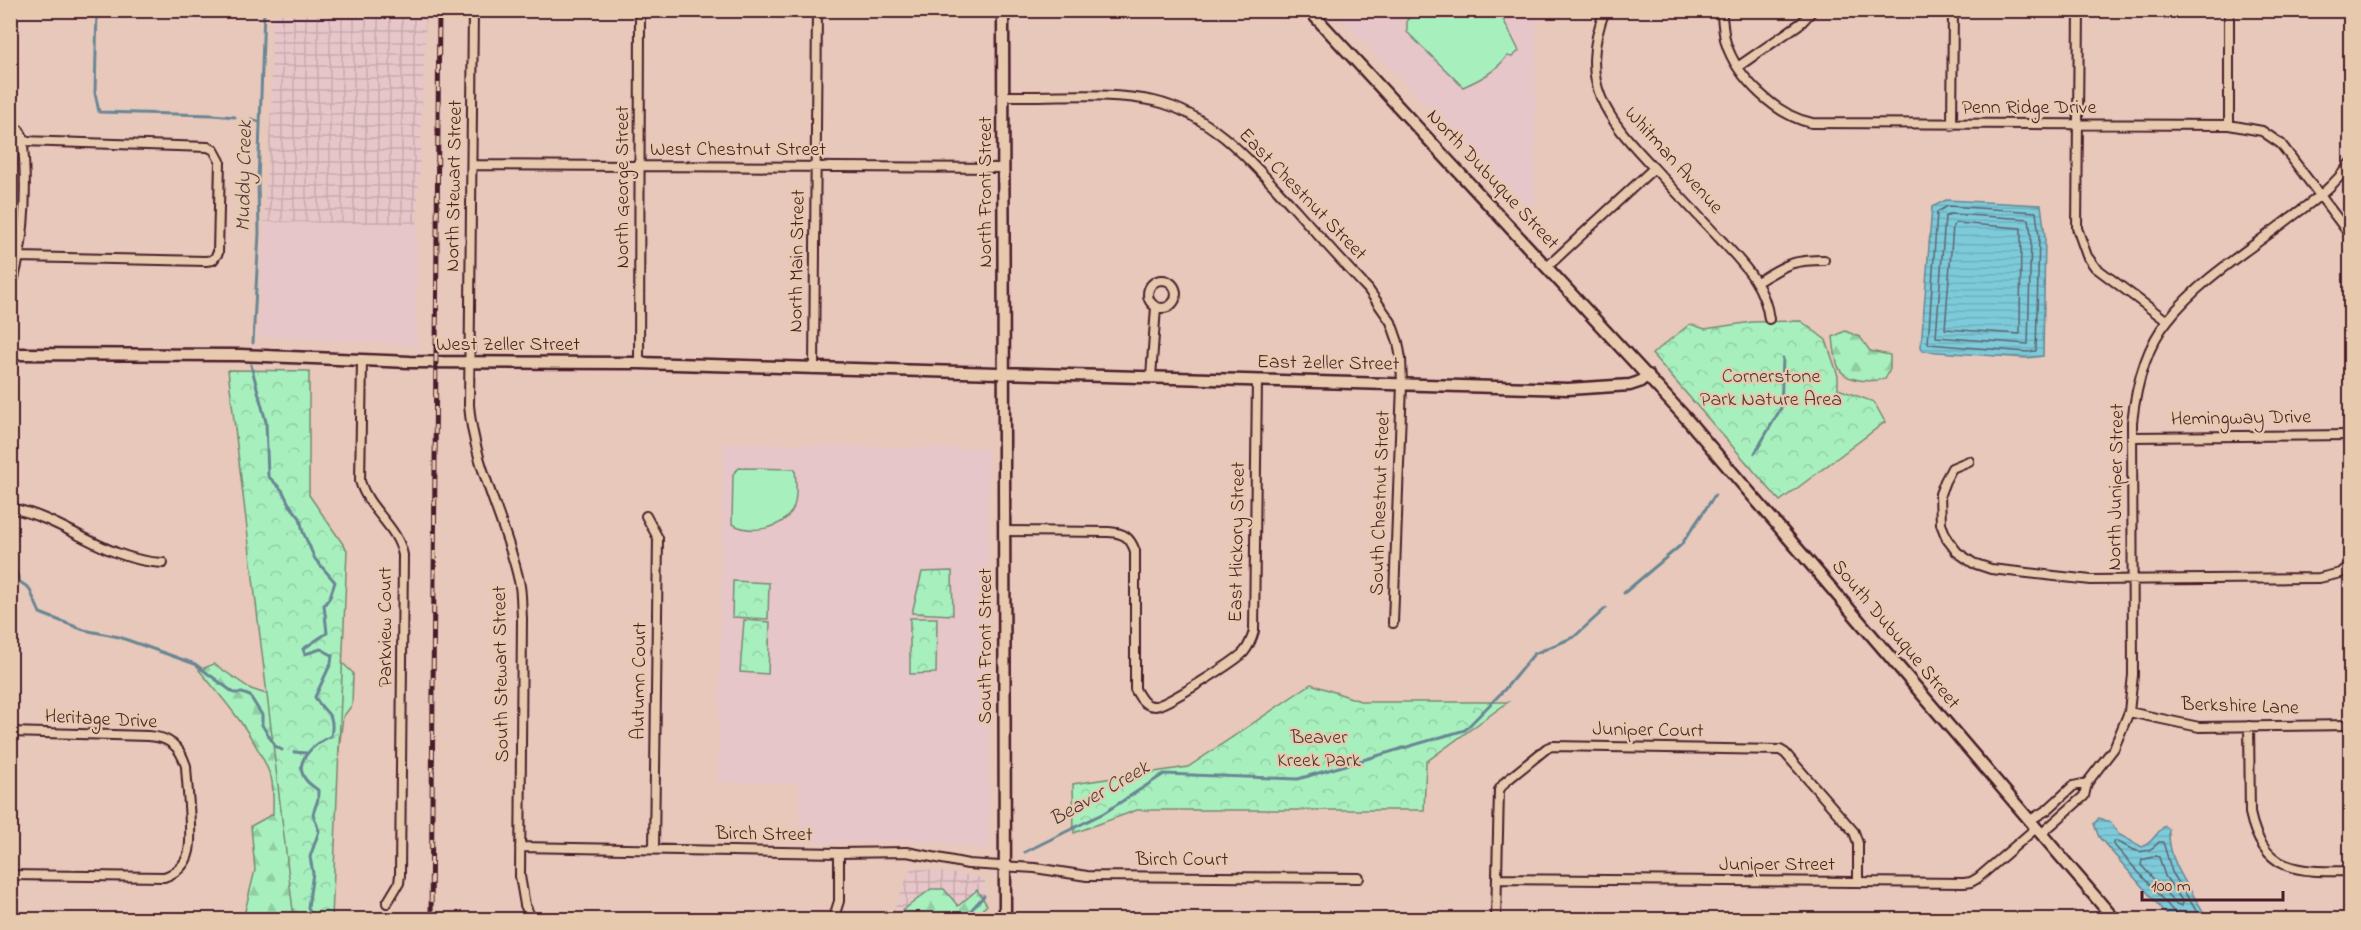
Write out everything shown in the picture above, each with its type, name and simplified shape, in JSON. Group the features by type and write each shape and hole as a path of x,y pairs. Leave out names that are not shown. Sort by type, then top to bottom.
{"street":[{"name":"North Stewart Street","path":"470,362 473,10"},
{"name":"North George Street","path":"639,363 640,10"},
{"name":"North Main Street","path":"813,369 817,10"},
{"name":"North Front Street","path":"1003,10 1005,373"},
{"name":"North Dubuque Street","path":"1309,10 1648,375"},
{"name":"Whitman Avenue","path":"1605,10 1599,27 1594,62 1600,96 1615,124 1746,266 1764,295 1769,319"},
{"name":"Penn Ridge Drive","path":"1721,10 1726,42 1739,66 1769,102 1794,118 1812,123 2229,125 2262,131 2281,144 2350,235"},
{"path":"1739,66 1801,23 1813,10"},
{"path":"1952,125 1953,10"},
{"path":"2079,10 2077,228 2081,244 2095,267 2167,321"},
{"path":"2229,10 2229,125"},
{"name":"East Chestnut Street","path":"1003,96 1154,101 1177,109 1220,133 1273,186 1368,289 1384,310 1398,342 1402,384"},
{"path":"10,127 19,130 22,141 24,229 14,278"},
{"path":"19,257 206,261 216,258 219,253 220,161 214,150 208,147 22,141"},
{"name":"North Juniper Street","path":"2036,827 2084,796 2087,783 2114,748 2129,712 2133,675 2132,437 2134,403 2138,384 2152,348 2167,321 2199,288 2321,196 2350,163"},
{"name":"West Chestnut Street","path":"471,165 1004,168"},
{"path":"1548,266 1654,168"},
{"path":"1757,282 1799,260 1824,260"},
{"path":"1151,377 1156,307"},
{"name":"West Zeller Street","path":"10,354 240,355 362,361 639,363 1005,373"},
{"name":"Parkview Court","path":"362,361 360,481 365,494 399,540 403,555 400,875 399,883 387,903"},
{"name":"South Stewart Street","path":"470,362 469,405 474,441 519,583 522,618 520,876 525,905 532,920"},
{"name":"East Zeller Street","path":"1005,373 1568,389 1630,385 1648,375"},
{"name":"South Front Street","path":"1005,373 1005,920"},
{"name":"South Dubuque Street","path":"1648,375 2115,920"},
{"name":"East Hickory Street","path":"1005,531 1109,532 1126,536 1135,551 1135,689 1145,704 1153,706 1167,702 1237,658 1249,644 1254,631 1257,380"},
{"name":"South Chestnut Street","path":"1393,623 1402,384"},
{"name":"Hemingway Drive","path":"2132,437 2350,435"},
{"path":"1969,461 1952,468 1940,494 1941,524 1947,539 1957,552 1973,563 1991,569 2091,580 2132,581 2319,578 2341,573 2350,565"},
{"path":"10,508 32,512 54,521 81,538 118,554 141,562 163,563"},
{"name":"Autumn Court","path":"646,516 658,538 654,849"},
{"name":"Berkshire Lane","path":"2129,712 2199,727 2350,725"},
{"path":"2249,726 2250,813 2253,827 2264,849 2283,864 2296,869 2308,872 2350,871"},
{"name":"Heritage Drive","path":"10,732 148,735 173,743 180,750 186,766 190,844 187,859 182,866 164,877 10,875"},
{"name":"Juniper Court","path":"1496,920 1498,790 1547,748 1575,746 1780,750 1854,832 1858,843 1858,882"},
{"name":"North Juniper Street","path":"2036,827 2047,810 2073,786 2087,783"},
{"name":"Juniper Street","path":"1497,879 1971,882 2036,827"},
{"name":"Birch Street","path":"520,847 839,853 907,852 968,864 1005,866"},
{"path":"833,920 839,901 839,853"},
{"name":"Birch Court","path":"1005,866 1087,876 1359,878"}],"shaded area":[{"path":"272,11 426,11 417,224 264,222 271,107"},
{"path":"1333,11 1537,11 1534,213"},
{"path":"264,222 417,224 417,345 257,336"},
{"path":"724,443 988,449 989,850 940,842 800,842 799,784 718,782"},
{"path":"911,868 985,878 985,919 890,920"}],"green space":[{"path":"1418,10 1499,11 1519,51 1512,57 1507,56 1487,74 1463,87 1407,32 1407,20"},
{"name":"Cornerstone Park Nature Area","path":"1801,321 1826,340 1838,376 1838,389 1874,402 1885,422 1780,501 1652,354 1690,324 1705,329 1752,322"},
{"path":"1845,331 1860,337 1870,351 1890,355 1890,369 1885,379 1859,380 1841,372 1836,359 1833,337"},
{"path":"228,370 309,371 309,495 347,550 332,919 294,919"},
{"path":"739,468 795,469 795,502 787,517 765,528 748,529 732,524 733,474"},
{"path":"952,571 953,615 912,613 922,572"},
{"path":"733,581 769,583 768,619 732,617"},
{"path":"910,618 937,618 936,673 910,674"},
{"path":"744,620 770,622 768,674 740,672"},
{"path":"330,651 353,673 352,705 343,717 332,804 326,919 253,919 245,911 255,870 251,826 273,814 272,781 265,762 249,734 199,670 214,664 251,689 281,699"},
{"name":"Beaver Kreek Park","path":"1311,684 1363,702 1508,702 1426,762 1424,810 1137,810 1074,833 1073,784 1188,767"},
{"path":"931,889 944,889 958,906 977,890 987,905 972,919 894,919"}],"water":[{"path":"1946,200 2041,205 2045,236 2043,356 2027,358 1923,351 1921,347 1932,207"},
{"path":"2099,818 2111,823 2118,834 2142,847 2165,826 2169,829 2169,841 2175,863 2204,913 2202,919 2174,919 2166,914 2099,837 2094,824"}],"waterway":[{"path":"97,10 95,93 99,112 235,117"},
{"name":"Muddy Creek","path":"253,343 259,233 258,182 264,10"},
{"path":"251,119 260,122"},
{"name":"Beaver Creek","path":"1755,453 1781,408 1783,358"},
{"name":"Muddy Creek","path":"251,365 266,422 268,476 282,490 300,518 303,532 315,559 335,582 330,597 324,605 327,633 303,649 305,654 321,649 332,655 331,663 315,697 331,717 331,736 313,748 301,766 306,780 318,790 318,799 313,814 319,831 310,857 313,873 308,907 317,920"},
{"name":"Beaver Creek","path":"1624,593 1681,545 1715,495"},
{"path":"11,559 20,582 29,588 40,613 84,630 119,637 195,664 234,693 250,696 262,715 262,725 275,746 282,750"},
{"name":"Beaver Creek","path":"1025,852 1104,813 1164,774 1298,779 1465,730 1505,689 1534,654 1574,637 1606,608"},
{"path":"294,752 306,753"},
{"name":"Beaver Creek","path":"962,920 984,896"}],"railway":[{"path":"431,920 439,10"}]}
